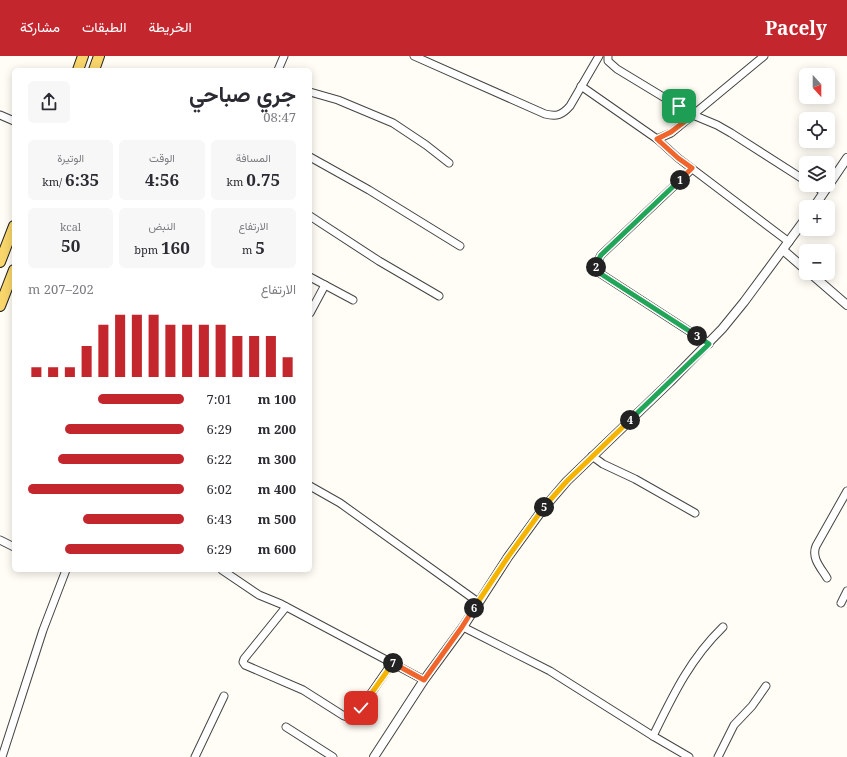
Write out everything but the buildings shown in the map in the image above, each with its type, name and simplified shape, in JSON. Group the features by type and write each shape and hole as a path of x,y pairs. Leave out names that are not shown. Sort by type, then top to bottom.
{"main road":[{"path":"79,68 84,56"},
{"path":"95,68 100,56"},
{"path":"0,262 12,231"},
{"path":"0,306 12,275"}],"street":[{"path":"279,68 284,56"},
{"path":"414,56 552,116 558,116 570,106 599,56"},
{"path":"608,56 608,61 617,69 693,115 731,132 799,176"},
{"path":"657,139 671,132 693,115 764,56"},
{"path":"581,86 657,139 678,158 789,242"},
{"path":"312,93 338,100 393,123 449,162"},
{"path":"0,115 12,120"},
{"path":"312,158 369,190 460,246"},
{"path":"835,176 847,158"},
{"path":"692,168 601,255 595,266 598,272 709,344"},
{"path":"819,200 824,192"},
{"path":"312,217 379,261 439,296"},
{"path":"374,757 424,680 462,627 508,557 543,509 567,481 592,456 709,344 744,302 799,228"},
{"path":"783,250 799,264"},
{"path":"312,278 353,300"},
{"path":"818,280 847,305"},
{"path":"312,309 325,285"},
{"path":"592,456 695,513"},
{"path":"312,487 340,503 478,602"},
{"path":"827,578 816,561 814,552 847,491"},
{"path":"0,540 12,546"},
{"path":"2,757 43,630 64,572"},
{"path":"225,572 259,595 286,607 424,680"},
{"path":"841,603 847,591"},
{"path":"286,607 244,659 243,662 245,665 303,690 344,716 351,718 356,715 392,663"},
{"path":"462,627 550,671 689,757"},
{"path":"653,736 676,688 695,658 711,638 723,627"},
{"path":"718,757 734,725 752,706 766,686"},
{"path":"195,757 224,696"},
{"path":"286,727 333,757"}],"route":[{"path":"361,708 392,663 424,680 462,627 508,557 543,509 567,481 709,344 598,272 595,266 601,255 692,168 678,158 657,139 664,137 693,115 679,106"}]}
